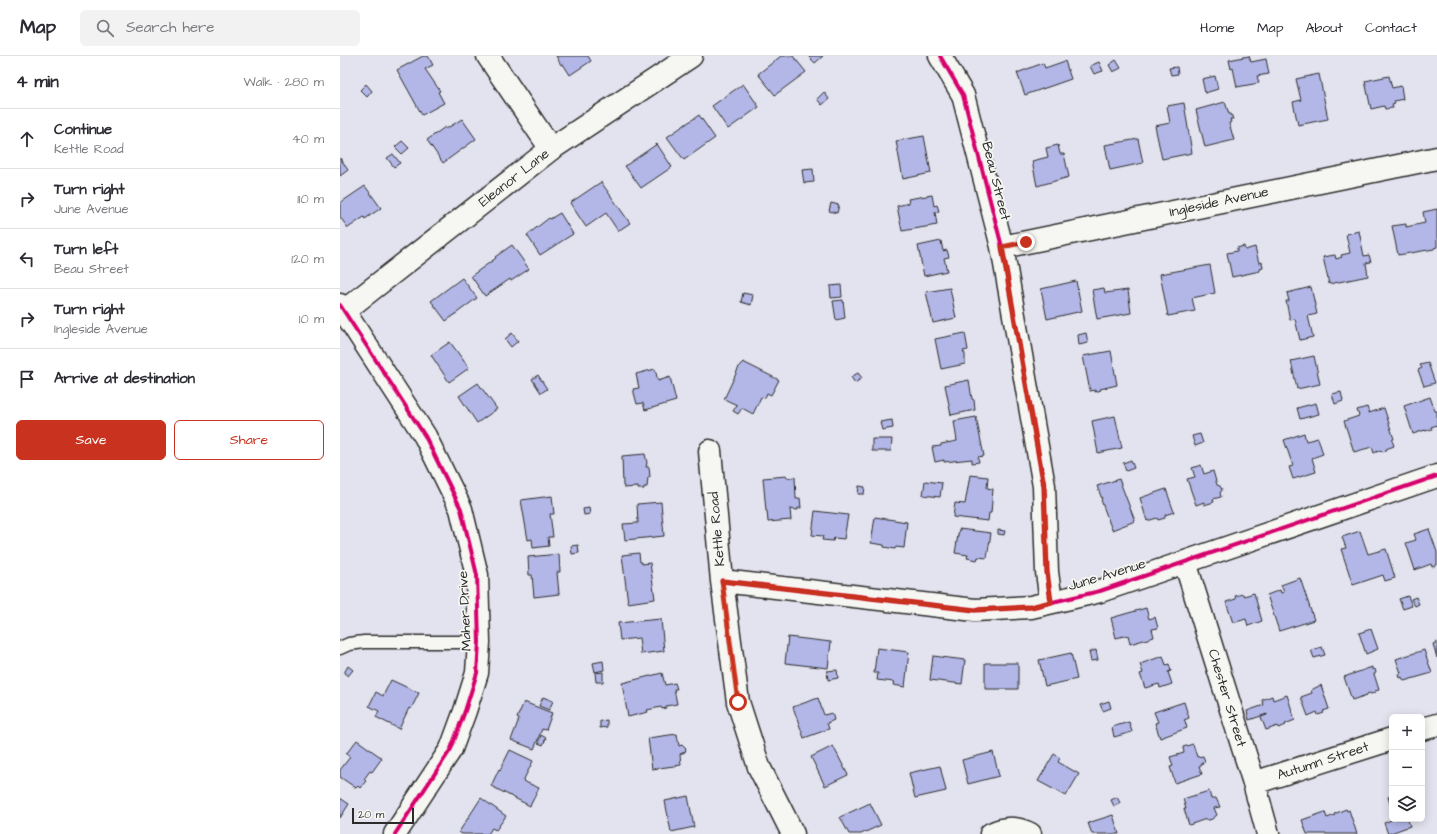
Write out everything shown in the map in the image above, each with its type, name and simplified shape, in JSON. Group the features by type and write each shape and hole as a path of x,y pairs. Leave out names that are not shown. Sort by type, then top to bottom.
{"street":[{"path":"488,56 551,149"},
{"name":"Eleanor Lane","path":"342,308 551,149 691,56"},
{"name":"Beau Street","path":"940,56 963,95 1002,247 1044,486 1047,572 1051,602"},
{"name":"Ingleside Avenue","path":"1002,247 1437,158"},
{"name":"Maher Drive","path":"342,308 425,436 461,509 476,575 479,642 476,674 451,749 395,834"},
{"name":"Kettle Road","path":"710,451 722,581 738,702 759,767 792,834"},
{"name":"June Avenue","path":"722,581 975,610 1031,607 1100,591 1437,476"},
{"name":"Chester Street","path":"1185,562 1254,783 1268,834"},
{"path":"1425,728 1437,725"},
{"name":"Autumn Street","path":"1254,783 1389,740"},
{"path":"991,834 998,830 1010,828 1023,830 1030,834"}],"lane":[{"path":"340,648 349,644 364,642 479,642"}],"building":[{"path":"423,56 428,56 433,65 425,69 440,91 438,92 444,103 422,115 397,70"},
{"path":"556,56 588,56 591,61 570,75 563,64 561,65"},
{"path":"781,56 793,56 806,72 775,95 758,74"},
{"path":"808,56 823,56 815,63"},
{"path":"1249,56 1251,62 1266,59 1269,74 1257,76 1259,83 1237,87 1233,68 1231,69 1229,60"},
{"path":"1116,60 1121,68 1113,72 1109,65"},
{"path":"1065,61 1071,79 1025,95 1017,73 1043,63 1045,68"},
{"path":"1099,62 1103,71 1094,74 1090,66"},
{"path":"1177,67 1178,74 1171,75 1169,68"},
{"path":"1319,74 1328,119 1298,125 1293,102 1301,100 1296,79"},
{"path":"1215,76 1218,89 1205,93 1202,79"},
{"path":"1389,76 1392,88 1401,86 1403,99 1394,101 1395,103 1392,104 1393,108 1385,109 1384,106 1371,109 1365,81"},
{"path":"366,84 372,91 367,97 360,90"},
{"path":"743,84 759,107 728,129 712,106"},
{"path":"824,92 829,99 822,105 817,99"},
{"path":"1225,102 1229,114 1231,114 1233,119 1230,119 1231,122 1229,123 1234,140 1205,147 1196,110"},
{"path":"1184,103 1192,153 1162,159 1155,126 1170,123 1167,106"},
{"path":"699,115 715,138 684,160 667,137"},
{"path":"462,119 476,139 443,163 427,140 445,127 446,129"},
{"path":"924,136 931,173 903,179 896,141"},
{"path":"1138,139 1143,163 1110,170 1105,145"},
{"path":"402,141 409,148 402,154 395,147"},
{"path":"657,144 672,167 641,188 625,166"},
{"path":"1058,145 1060,154 1064,154 1069,177 1037,186 1032,161 1048,157 1046,148"},
{"path":"393,154 400,163 394,167 387,158"},
{"path":"340,158 348,170 340,176"},
{"path":"813,169 814,182 804,183 802,170"},
{"path":"601,182 630,223 618,231 606,213 586,227 570,203"},
{"path":"365,186 381,208 348,228 340,217 340,203"},
{"path":"932,195 934,206 937,205 939,211 935,212 937,225 902,231 897,206 909,203 908,199"},
{"path":"831,203 839,205 837,213 829,211"},
{"path":"1437,209 1437,247 1434,249 1398,255 1392,226 1406,224 1406,227 1425,223 1423,212"},
{"path":"560,213 573,234 540,255 527,235 549,218 550,219"},
{"path":"1359,231 1364,256 1369,255 1371,262 1366,263 1368,276 1329,284 1323,257 1335,255 1336,259 1342,257 1341,255 1350,253 1346,234"},
{"path":"941,241 943,251 947,250 949,257 944,258 947,271 924,276 918,246"},
{"path":"512,245 529,269 511,281 510,279 485,296 471,276"},
{"path":"1244,246 1245,250 1255,247 1259,263 1262,262 1263,268 1260,269 1260,271 1232,277 1227,253 1237,251 1237,248"},
{"path":"1210,265 1215,293 1192,298 1195,311 1168,316 1160,274"},
{"path":"462,278 477,298 446,321 431,301"},
{"path":"1076,281 1082,311 1047,319 1041,289"},
{"path":"841,285 842,297 831,298 830,286"},
{"path":"1311,287 1317,314 1308,316 1313,337 1300,340 1295,319 1290,320 1286,301 1289,301 1287,293"},
{"path":"950,288 956,318 933,323 926,292"},
{"path":"1104,288 1105,293 1128,290 1131,313 1097,319 1092,290"},
{"path":"743,293 753,295 751,305 741,302"},
{"path":"843,300 845,318 836,320 833,301"},
{"path":"512,333 518,341 511,347 505,339"},
{"path":"965,333 968,350 963,351 965,354 965,364 941,369 935,339"},
{"path":"1086,333 1088,343 1079,345 1078,335"},
{"path":"450,342 469,368 449,382 431,355"},
{"path":"1111,351 1117,385 1100,389 1101,390 1095,392 1095,390 1090,391 1083,356"},
{"path":"1314,356 1320,384 1297,389 1291,361"},
{"path":"743,362 779,380 771,395 767,393 765,398 761,397 753,414 742,408 738,414 733,411 737,405 724,399 740,365"},
{"path":"1428,363 1435,383 1424,386 1418,370 1422,368 1420,365"},
{"path":"655,369 658,381 670,377 676,401 645,410 643,403 637,404 633,389 639,388 636,374"},
{"path":"858,373 862,378 855,383 851,377"},
{"path":"538,375 547,389 541,393 532,379"},
{"path":"969,380 975,410 951,415 945,385"},
{"path":"478,383 497,409 477,423 459,396"},
{"path":"1341,392 1343,401 1335,404 1332,394"},
{"path":"1430,397 1435,411 1437,411 1437,425 1431,427 1432,429 1413,434 1404,406"},
{"path":"1316,403 1319,414 1300,419 1297,408"},
{"path":"1367,407 1369,413 1384,408 1394,439 1392,440 1394,446 1386,449 1386,451 1382,452 1381,450 1374,453 1372,447 1354,452 1344,421 1359,416 1357,410"},
{"path":"1115,416 1122,448 1098,453 1092,421"},
{"path":"976,417 984,456 978,457 979,462 972,463 972,459 944,462 944,460 935,462 932,447 957,441 954,421"},
{"path":"892,420 893,428 882,430 880,422"},
{"path":"1304,433 1306,441 1318,438 1323,454 1312,458 1316,472 1293,479 1289,467 1293,466 1284,440"},
{"path":"1200,434 1203,443 1195,446 1192,436"},
{"path":"872,439 892,439 891,451 872,451"},
{"path":"645,454 647,463 646,467 649,467 650,477 648,477 647,487 644,487 644,489 638,489 638,487 624,488 622,456"},
{"path":"1131,460 1134,468 1126,471 1123,463"},
{"path":"1201,465 1204,474 1213,471 1217,485 1220,486 1222,490 1220,493 1221,497 1213,499 1214,502 1204,505 1204,502 1196,505 1187,479 1195,477 1192,468"},
{"path":"970,475 988,477 987,488 993,489 991,513 989,513 988,521 953,517 955,503 965,504"},
{"path":"787,476 787,478 795,477 796,499 800,498 801,508 798,508 798,510 790,509 791,520 768,522 763,478"},
{"path":"1119,479 1135,521 1112,530 1097,486"},
{"path":"925,481 942,483 940,497 923,495"},
{"path":"859,486 865,487 864,494 858,494"},
{"path":"1166,489 1174,512 1165,515 1165,518 1158,520 1157,518 1147,521 1140,498"},
{"path":"552,496 554,514 550,514 553,537 548,537 549,546 533,548 532,539 528,540 521,500"},
{"path":"661,502 664,536 625,540 623,524 638,523 637,504"},
{"path":"589,508 590,514 584,515 583,509"},
{"path":"815,511 848,515 844,539 834,538 833,541 822,540 823,536 812,535"},
{"path":"875,517 907,522 904,548 896,547 895,549 884,547 884,545 871,543"},
{"path":"959,529 991,533 987,558 978,557 977,560 967,558 968,555 955,553"},
{"path":"1429,529 1437,552 1437,565 1432,567 1431,564 1415,570 1406,543 1416,540 1414,534"},
{"path":"998,530 1005,531 1004,535 998,534"},
{"path":"1360,531 1368,554 1386,549 1395,578 1385,581 1383,575 1353,585 1341,549 1346,548 1342,537"},
{"path":"578,545 579,553 572,554 571,546"},
{"path":"639,553 640,562 642,562 642,564 650,563 655,599 628,603 622,555"},
{"path":"559,554 560,572 557,572 559,594 534,597 532,575 529,575 528,557"},
{"path":"1300,578 1314,620 1279,631 1267,595 1280,590 1281,593 1284,592 1281,585"},
{"path":"1254,593 1262,621 1248,626 1246,619 1233,623 1226,602 1236,599 1235,596 1243,594 1244,596"},
{"path":"1408,596 1412,606 1403,609 1399,599"},
{"path":"1416,597 1419,604 1415,606 1411,599"},
{"path":"1146,608 1149,619 1155,617 1158,628 1152,629 1154,637 1130,644 1128,635 1116,638 1111,618"},
{"path":"661,619 664,651 641,654 639,638 620,640 618,623"},
{"path":"1371,629 1378,649 1366,654 1359,633"},
{"path":"788,637 831,642 828,668 785,663"},
{"path":"1437,642 1437,658 1433,644"},
{"path":"1322,647 1325,655 1314,658 1311,650"},
{"path":"877,648 909,652 905,687 893,685 894,682 877,680 878,673 874,673"},
{"path":"1096,650 1098,660 1091,661 1089,652"},
{"path":"1424,650 1432,673 1404,681 1402,677 1400,678 1399,674 1401,673 1396,659"},
{"path":"1071,653 1077,679 1045,686 1039,660"},
{"path":"933,656 965,660 962,684 930,680"},
{"path":"1163,656 1166,665 1169,664 1171,671 1168,672 1172,684 1160,688 1159,684 1145,688 1140,674 1143,673 1140,664"},
{"path":"603,661 604,670 595,672 593,663"},
{"path":"985,663 1018,663 1018,689 985,689"},
{"path":"348,666 353,670 348,676 344,673"},
{"path":"1372,667 1372,670 1375,669 1376,673 1374,674 1379,690 1352,700 1344,677"},
{"path":"837,670 838,678 828,680 827,671"},
{"path":"603,672 603,682 596,682 595,673"},
{"path":"662,673 665,685 675,683 677,689 674,689 677,704 666,706 666,708 662,709 661,707 647,710 648,712 628,717 622,683"},
{"path":"391,680 419,693 411,709 409,708 399,729 376,717 379,711 369,706 376,692 383,696"},
{"path":"1321,685 1329,709 1318,715 1317,712 1308,716 1301,697 1312,693 1311,690"},
{"path":"1287,695 1295,720 1279,728 1278,726 1266,730 1261,717 1267,714 1249,720 1247,711 1264,705 1262,700 1272,696 1273,700"},
{"path":"543,697 553,701 549,710 539,706"},
{"path":"818,698 824,715 832,713 834,720 827,723 829,729 804,738 793,707"},
{"path":"1109,701 1111,708 1103,711 1100,704"},
{"path":"524,702 552,713 546,730 542,729 534,749 511,740 519,719 517,718"},
{"path":"1184,702 1189,718 1184,720 1187,728 1160,738 1155,723 1158,722 1154,712"},
{"path":"607,720 607,727 600,728 600,721"},
{"path":"1129,722 1132,732 1114,737 1112,727"},
{"path":"677,734 679,746 682,745 686,749 685,752 680,754 681,765 652,769 648,738"},
{"path":"541,735 546,738 543,745 538,743"},
{"path":"357,740 382,758 372,772 370,771 364,779 366,781 360,788 358,786 356,788 340,777 340,770 350,757 346,754"},
{"path":"1193,744 1197,757 1203,756 1205,761 1199,766 1202,774 1175,783 1170,767 1173,766 1170,757 1184,753 1183,747"},
{"path":"833,746 848,775 825,786 811,757"},
{"path":"510,750 533,761 523,781 539,788 530,806 491,786"},
{"path":"993,752 999,776 968,784 962,760"},
{"path":"1054,754 1060,758 1058,762 1079,774 1066,796 1038,781"},
{"path":"940,766 946,791 915,798 909,773"},
{"path":"1209,791 1211,799 1216,798 1220,807 1214,808 1217,815 1212,819 1206,819 1189,825 1184,809 1186,809 1183,799"},
{"path":"688,796 694,827 671,832 665,801"},
{"path":"1117,797 1120,803 1114,806 1111,800"},
{"path":"340,798 349,804 340,818"},
{"path":"481,798 506,816 496,830 492,828 488,834 462,834 459,832"},
{"path":"870,803 881,825 861,834 849,834 840,817"},
{"path":"1346,809 1347,811 1349,810 1357,834 1307,834 1302,820 1325,812 1327,818"},
{"path":"1113,815 1119,834 1092,834 1088,823"},
{"path":"1389,821 1409,822 1410,826 1388,834 1384,823"}],"cycle path":[{"path":"940,56 963,95 1002,247 1044,486 1047,572 1051,602"},
{"path":"340,305 425,436 461,509 477,575 479,642 477,673 465,711 451,749 395,834"},
{"path":"722,581 975,610 1031,607 1100,591 1437,476"}],"route":[{"path":"738,702 722,581 975,610 1012,609 1031,607 1051,602 1047,572 1044,486 1002,247 1026,242"}]}
